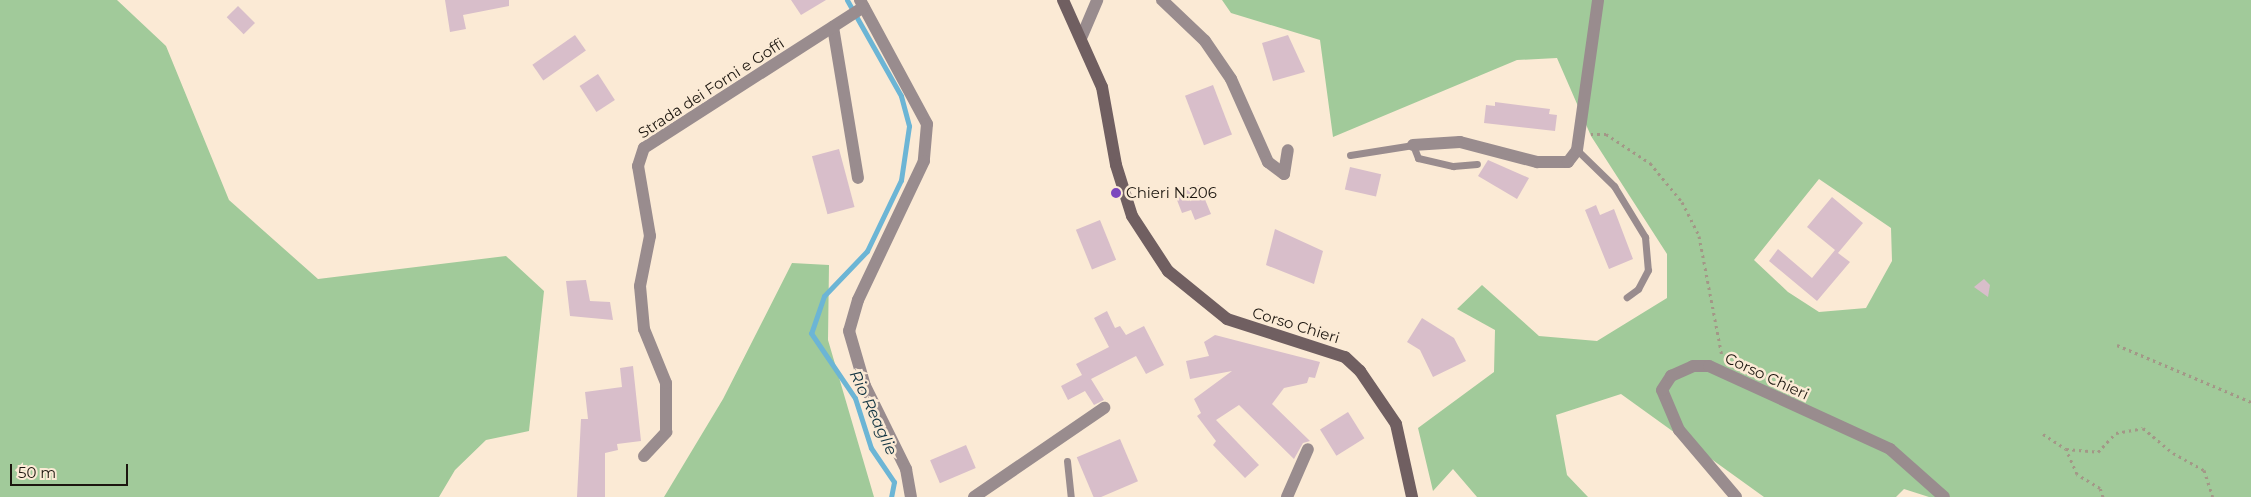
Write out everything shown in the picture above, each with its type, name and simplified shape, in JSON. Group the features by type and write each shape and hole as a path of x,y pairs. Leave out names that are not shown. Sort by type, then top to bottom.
{"main road":[{"name":"Corso Chieri","path":"1062,0 1082,36 1102,87 1116,165 1132,216 1168,271 1227,319 1345,357 1360,371 1396,424 1412,497"}],"street":[{"path":"1082,36 1097,0"},
{"path":"1162,0 1205,41 1232,79 1268,162 1284,174 1288,150"},
{"path":"1413,145 1460,142 1556,164 1568,162 1577,150 1598,0"},
{"name":"Strada dei Forni e Goffi","path":"644,456 666,432 666,383 644,329 640,286 650,236 638,166 644,148 838,24 861,5 927,124 924,162 858,300 849,331 865,386 906,469 911,497"},
{"path":"838,24 858,178"},
{"name":"Corso Chieri","path":"1736,497 1679,430 1662,390 1671,376 1693,366 1709,366 1723,375 1890,449 1944,497"},
{"path":"974,497 1104,408"},
{"path":"1288,497 1308,449"}],"lane":[{"path":"1350,154 1413,145 1418,158 1453,166 1476,164"},
{"path":"1577,150 1614,186 1645,237 1648,270 1638,289 1627,297"},
{"path":"1067,460 1071,497"}],"path":[{"path":"1606,134 1650,163 1682,202 1699,236 1723,375"},
{"path":"2117,345 2251,402"},
{"path":"2043,434 2066,449 2098,452 2116,433 2143,428 2173,453 2204,470 2213,497"},
{"path":"2066,449 2077,474 2100,488 2103,497"}],"green space":[{"path":"0,0 117,0 166,46 229,200 318,279 506,256 544,291 529,431 486,440 455,470 439,497 0,497"},
{"path":"1222,0 2251,0 2251,497 1929,497 1904,489 1896,497 1764,497 1621,394 1556,415 1567,475 1588,497 1477,497 1453,469 1433,491 1418,428 1494,372 1495,330 1457,309 1482,285 1539,336 1597,341 1667,298 1667,254 1591,136 1557,58 1517,60 1333,137 1320,40 1231,13","holes":["1819,179 1891,228 1892,261 1866,308 1819,312 1788,292 1754,260"]},
{"path":"792,263 829,265 828,340 874,497 664,497 723,399"}],"building":[{"path":"445,0 509,0 509,6 463,15 466,29 450,32"},
{"path":"791,0 826,0 801,15"},
{"path":"238,6 255,23 244,34 227,17"},
{"path":"575,35 586,51 543,80 532,65"},
{"path":"1288,35 1305,72 1273,81 1262,43"},
{"path":"598,74 615,100 596,112 580,86"},
{"path":"1213,85 1232,134 1204,145 1185,96"},
{"path":"1495,102 1550,109 1549,114 1557,115 1555,131 1484,123 1486,105 1495,106"},
{"path":"839,149 855,207 827,214 812,156"},
{"path":"1488,160 1529,178 1517,199 1478,176"},
{"path":"1350,167 1381,174 1376,197 1345,189"},
{"path":"1199,185 1211,214 1195,220 1191,210 1182,213 1175,195"},
{"path":"1832,197 1863,223 1838,253 1850,262 1817,301 1769,261 1778,249 1812,278 1835,250 1807,227"},
{"path":"1596,205 1600,215 1614,209 1633,259 1609,269 1585,210"},
{"path":"1100,220 1116,260 1092,270 1076,230"},
{"path":"1275,229 1323,251 1314,284 1266,265"},
{"path":"1984,279 1990,285 1988,297 1974,287"},
{"path":"586,280 590,301 610,302 613,320 570,316 566,281"},
{"path":"1107,311 1115,328 1120,326 1126,335 1144,326 1164,365 1146,374 1136,356 1091,379 1104,400 1094,405 1085,391 1068,400 1061,386 1082,375 1076,364 1109,347 1094,318"},
{"path":"1422,318 1454,338 1466,361 1433,377 1420,350 1407,342"},
{"path":"1215,335 1320,362 1315,378 1309,377 1307,383 1284,388 1272,404 1310,441 1303,443 1294,459 1239,405 1216,420 1259,465 1245,478 1213,445 1216,441 1197,416 1201,413 1194,399 1232,371 1190,379 1186,361 1209,356 1204,342"},
{"path":"633,366 641,441 617,444 618,450 605,453 605,497 577,497 581,419 588,419 585,392 622,387 620,368"},
{"path":"1348,412 1364,438 1336,456 1320,429"},
{"path":"1120,439 1138,481 1101,497 1094,497 1077,457"},
{"path":"966,445 976,468 940,483 930,460"}],"waterway":[{"name":"Rio Reaglie","path":"847,0 901,96 909,126 901,180 867,251 824,296 811,333 855,398 871,448 894,482 891,497"}],"place":[{"name":"Chieri N.206","path":"1116,193"}]}
